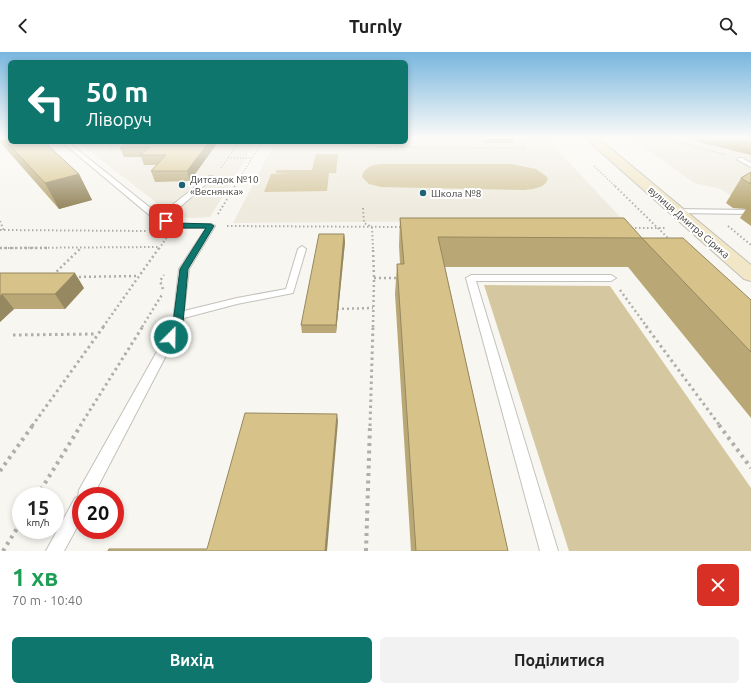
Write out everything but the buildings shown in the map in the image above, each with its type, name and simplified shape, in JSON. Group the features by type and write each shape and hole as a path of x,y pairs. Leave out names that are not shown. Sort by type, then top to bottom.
{"street":[{"name":"вулиця Дмитра Сірика","path":"618,161 751,275"}],"lane":[{"path":"89,161 157,217 173,228 211,226"},
{"path":"157,217 169,212 211,177"},
{"path":"676,211 751,212"},
{"path":"90,487 178,323 184,269 211,226"},
{"path":"179,316 237,301 290,291 302,249"},
{"path":"549,551 470,278 611,278"},
{"path":"55,551 72,520"}],"path":[{"path":"211,177 218,173 226,161"},
{"path":"211,226 251,161"},
{"path":"592,164 674,244"},
{"path":"363,208 364,223 372,227"},
{"path":"0,221 4,230"},
{"path":"211,226 404,227"},
{"path":"366,551 374,278 372,227"},
{"path":"0,230 173,228"},
{"path":"0,471 173,228"},
{"path":"626,228 696,228"},
{"path":"60,277 52,277 81,247"},
{"path":"0,248 160,247"},
{"path":"43,487 164,292 160,281 169,268"},
{"path":"68,277 139,276"},
{"path":"374,278 404,278"},
{"path":"611,278 751,468"},
{"path":"330,309 373,308"},
{"path":"13,335 97,334"},
{"path":"3,551 12,536"}],"shaded area":[{"name":"Дитсадок №10 «Веснянка»","path":"103,161 244,161 210,217 175,217"},
{"name":"Школа №8","path":"265,161 568,161 623,220 233,223"},
{"path":"314,161 337,161 336,173 329,173 327,191 264,192 271,174 289,173 275,173 277,170 312,170"},
{"path":"664,161 751,161 751,202 741,202 721,189 694,183"},
{"path":"380,164 511,164 536,169 548,179 542,186 525,190 381,187 369,184 362,177 363,174 369,167"},
{"path":"484,285 610,286 751,488 751,551 569,551"}],"place":[{"name":"Дитсадок №10 «Веснянка»","path":"182,185"},
{"name":"Школа №8","path":"423,193"}],"route":[{"path":"166,221 176,226 211,226 184,269 178,323 171,337"}]}
